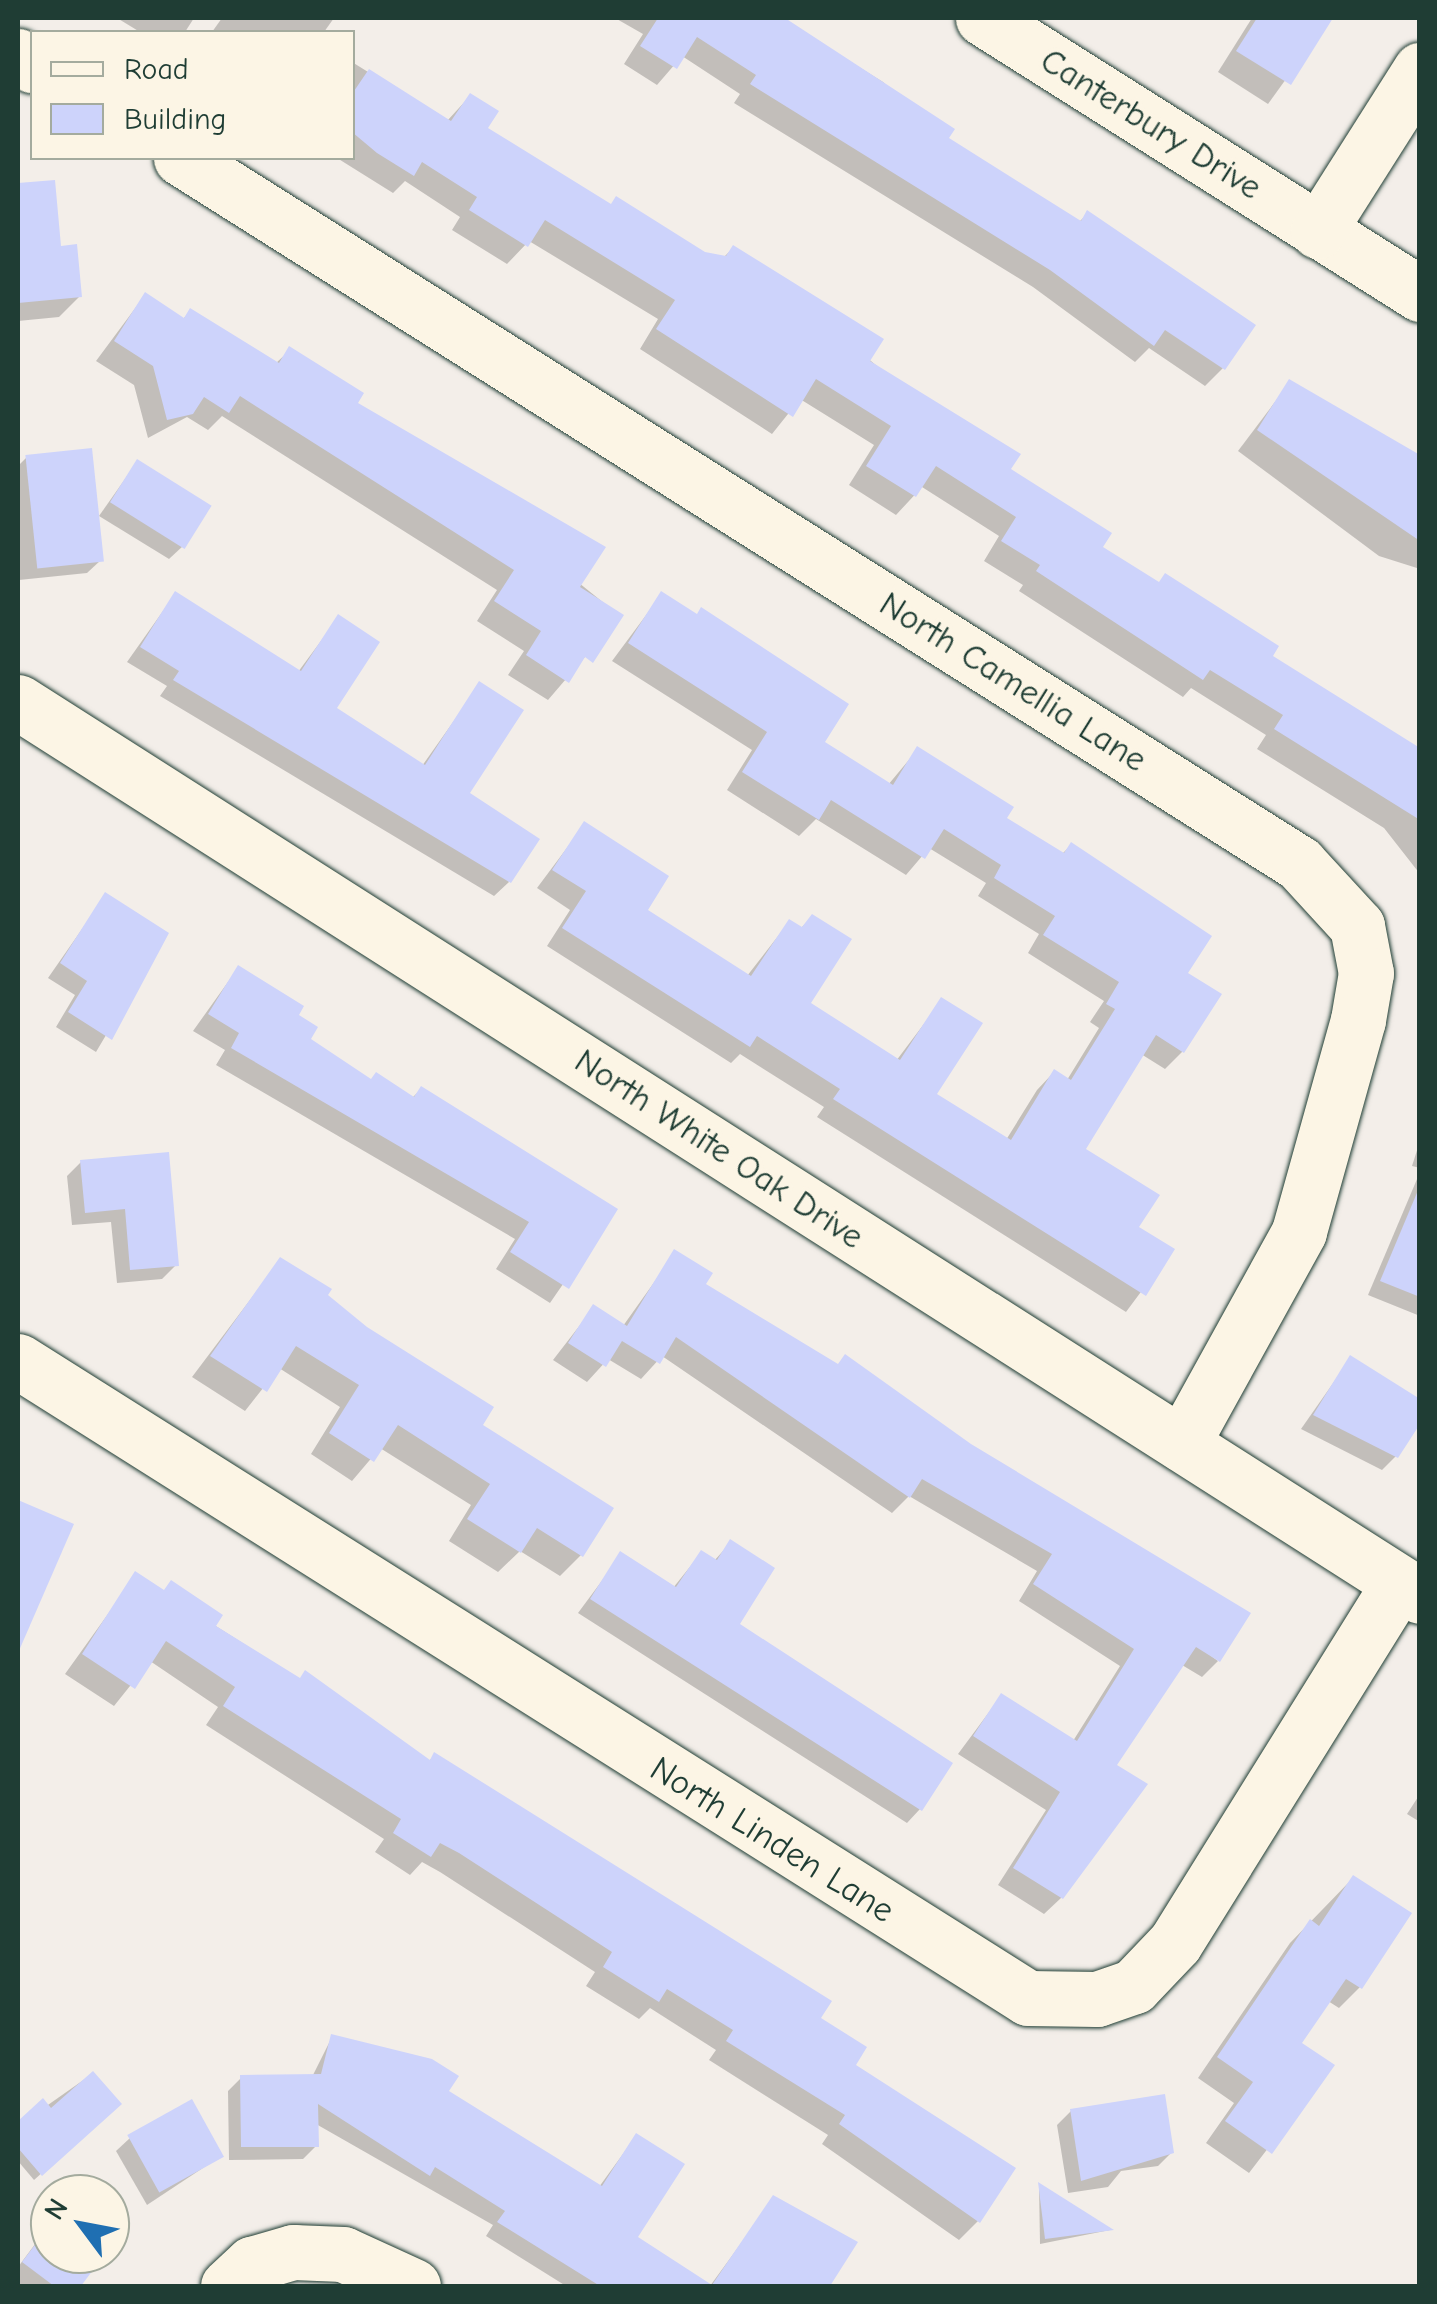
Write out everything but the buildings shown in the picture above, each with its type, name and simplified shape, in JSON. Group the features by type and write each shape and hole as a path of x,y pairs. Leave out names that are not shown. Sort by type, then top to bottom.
{"street":[{"name":"Canterbury Drive","path":"984,18 1420,294"},
{"path":"1318,231 1420,70"},
{"name":"North Camellia Lane","path":"184,160 1300,863 1331,892 1357,926 1366,973 1358,1020 1299,1232 1182,1444"},
{"name":"North White Oak Drive","path":"18,702 1409,1590"},
{"name":"North Linden Lane","path":"18,1361 1028,1998 1097,2000 1134,1986 1176,1943 1409,1590"},
{"path":"228,2286 252,2264 292,2252 344,2254 413,2286"}]}
